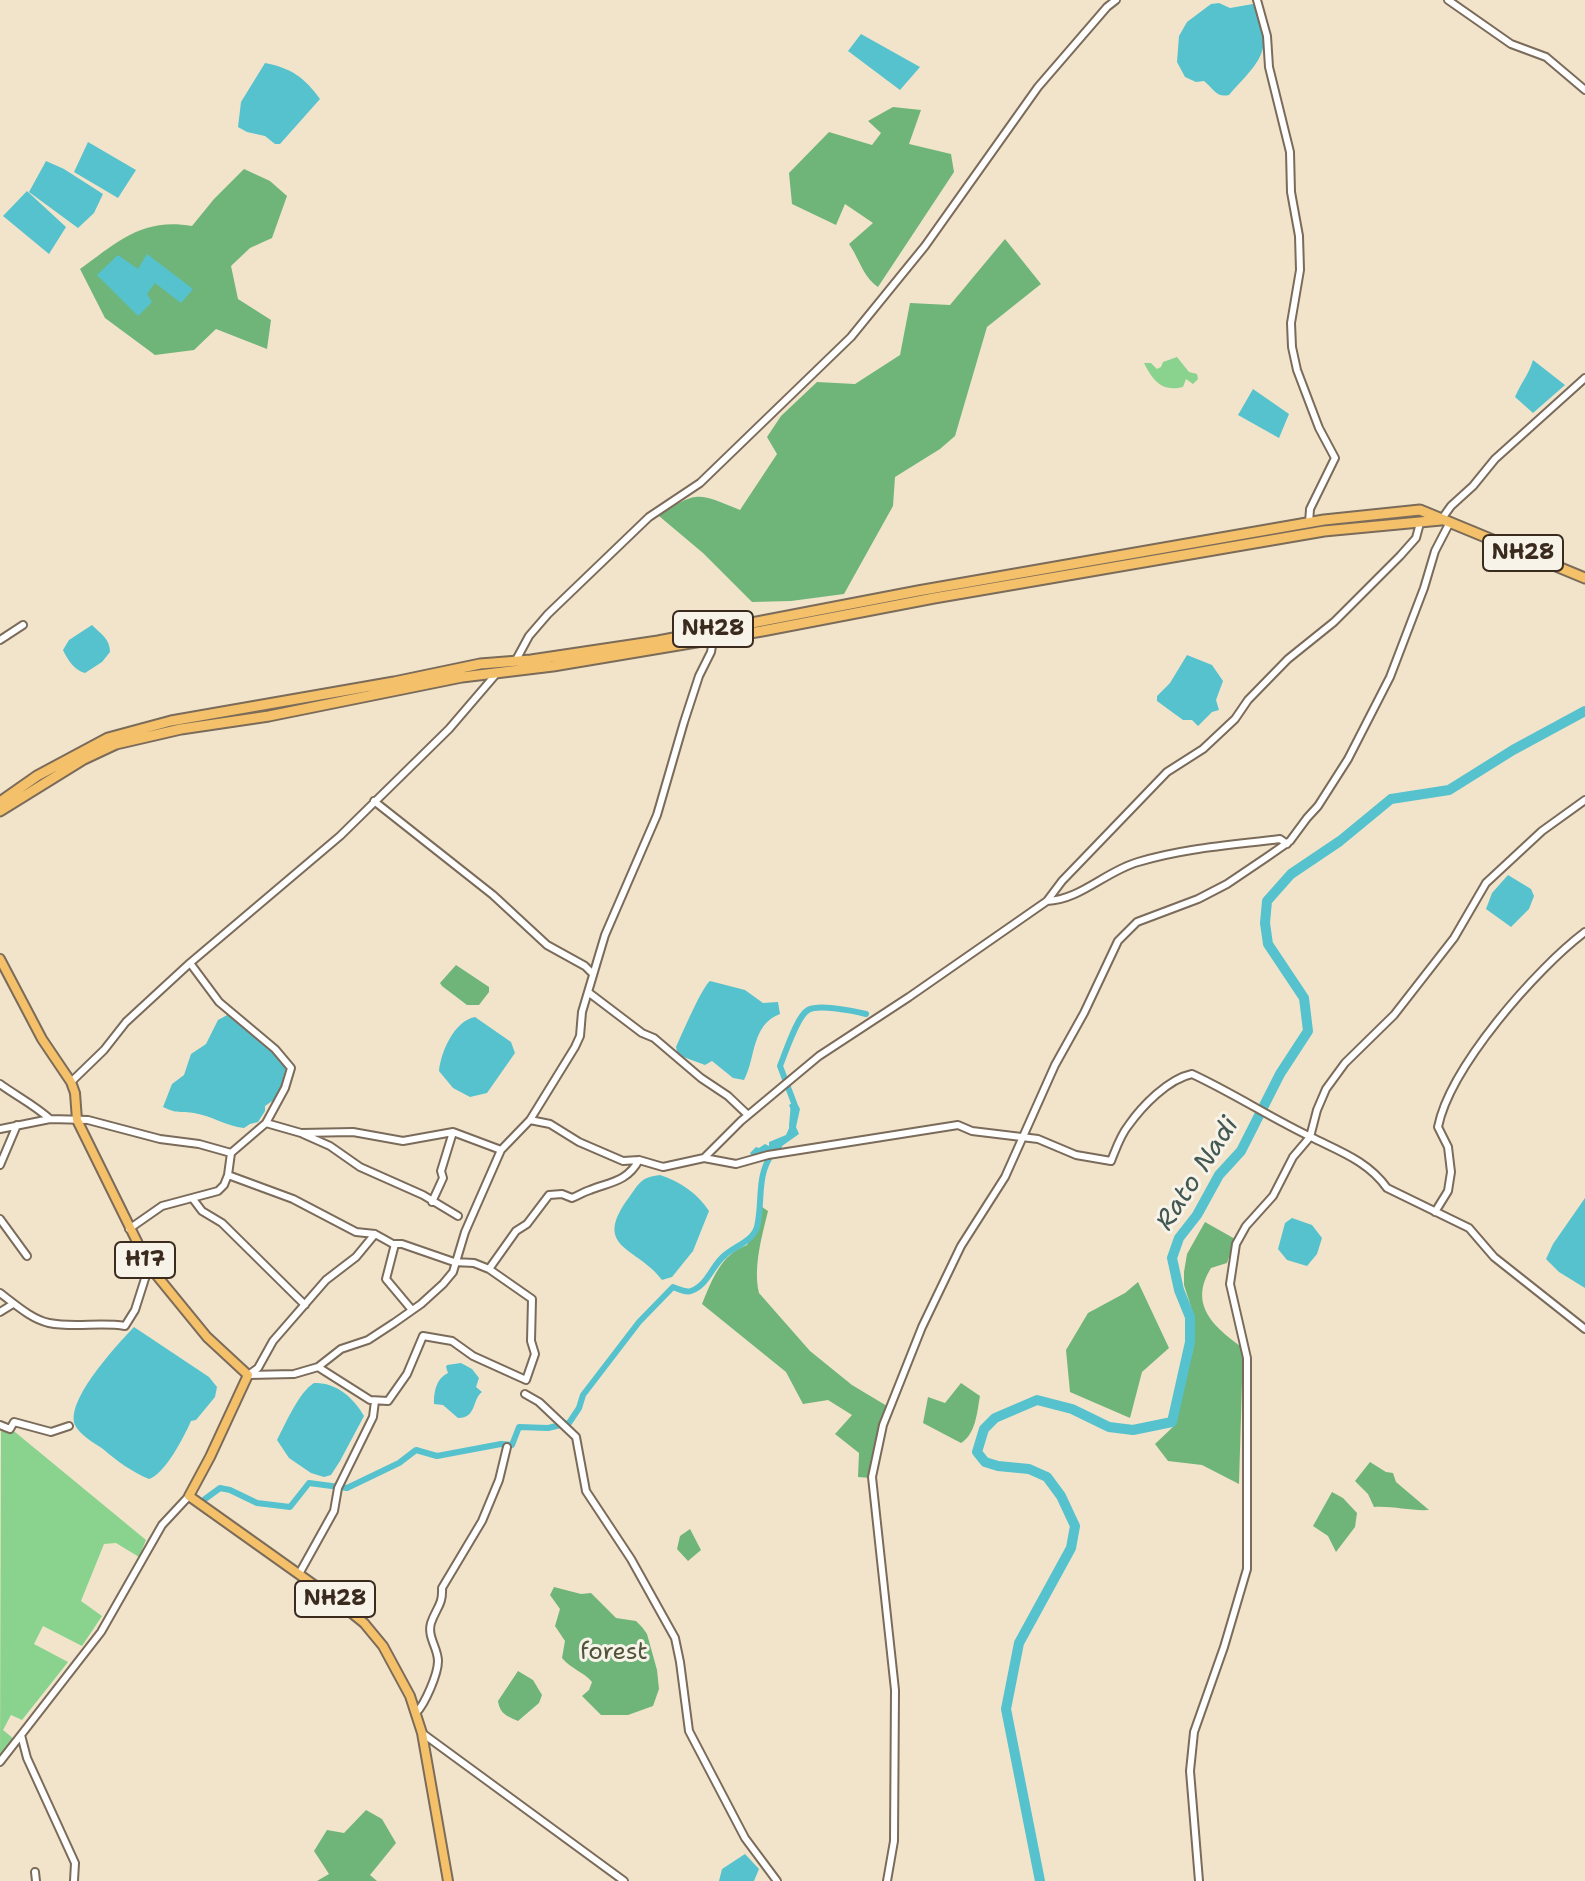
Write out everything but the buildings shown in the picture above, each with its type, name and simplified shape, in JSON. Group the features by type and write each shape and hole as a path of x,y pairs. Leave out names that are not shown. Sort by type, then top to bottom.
{"highway":[{"name":"NH28","path":"0,802 73,755 131,730 480,664 496,668 713,640 760,627 1146,550 1357,516 1420,510 1585,578"},
{"name":"NH28","path":"0,811 84,759 116,744 181,729 485,678 496,668 516,660 658,641 717,628 760,627 1324,531 1445,522"}],"main road":[{"path":"0,959 42,1039 71,1082 77,1120"},
{"name":"H17","path":"77,1120 149,1266 207,1337 248,1375"},
{"path":"189,1496 248,1375"},
{"name":"NH28","path":"189,1496 364,1623 383,1646 398,1672 422,1733 448,1881"}],"street":[{"path":"516,660 529,636 548,614 649,517 700,483 851,337 925,246 1038,87 1116,0"},
{"path":"1257,0 1267,36 1269,67 1290,152 1291,192 1299,236 1300,270 1291,323 1292,347 1297,370 1319,428 1335,458 1310,509 1309,523"},
{"path":"1448,0 1511,44 1546,57 1585,90"},
{"path":"887,1881 894,1841 895,1690 872,1492 875,1457 887,1413 937,1293 966,1238 1005,1177 1055,1065 1113,951 1131,926 1227,884 1287,844 1335,781 1390,677 1451,506 1495,459 1585,378"},
{"path":"704,1158 748,1115 819,1056 1047,901 1167,772 1193,757 1224,729 1288,659 1334,622 1400,556 1416,538 1420,523"},
{"path":"0,640 23,625"},
{"path":"248,1375 294,1374 318,1367 341,1349 368,1340 412,1310 453,1272 465,1232 501,1150 530,1120 580,1036 582,1012 614,909 657,815 713,640"},
{"path":"71,1082 104,1050 126,1022 190,963 340,836 449,729 485,678 480,664"},
{"path":"1199,1881 1190,1771 1194,1732 1247,1569 1247,1358 1230,1284 1236,1244 1246,1226 1273,1196 1307,1135 1326,1089 1345,1063 1394,1015 1454,938 1486,883 1542,831 1585,800"},
{"path":"374,801 493,895 538,938 590,969 593,975"},
{"path":"1047,901 1068,897 1138,862 1197,848 1280,839 1287,844"},
{"path":"1435,1212 1448,1191 1451,1172 1448,1147 1438,1127 1444,1104 1479,1048 1524,989 1544,967 1585,932"},
{"path":"129,1229 162,1206 218,1191 228,1175 231,1153 266,1123 285,1088 291,1068 275,1049 219,1002 190,963"},
{"path":"588,992 642,1033 654,1038 748,1115"},
{"path":"530,1120 550,1124 579,1142 623,1161 639,1160 663,1167 704,1158 736,1164 768,1155 952,1125 972,1131 1038,1139 1076,1155 1111,1161 1128,1125 1181,1076 1192,1074 1341,1150 1379,1176 1387,1188 1469,1228 1494,1257 1585,1329"},
{"path":"0,1084 19,1098 26,1098 50,1119"},
{"path":"0,1129 50,1119 88,1120 231,1153"},
{"path":"266,1123 301,1133 330,1146 360,1167 423,1195 458,1216"},
{"path":"0,1165 17,1125"},
{"path":"301,1133 353,1132 403,1141 453,1132 501,1150"},
{"path":"432,1202 441,1187 441,1171 453,1132"},
{"path":"489,1269 516,1231 527,1224 549,1195 562,1194 572,1198 616,1182 633,1171 639,1160"},
{"path":"228,1175 293,1199 356,1232 375,1234 395,1244 489,1269 532,1299 531,1341 535,1354 526,1380 473,1356 452,1341 423,1336 407,1374 388,1401 375,1401 318,1367"},
{"path":"193,1199 202,1211 222,1223 305,1305"},
{"path":"0,1219 27,1256"},
{"path":"248,1375 258,1368 273,1341 326,1280 356,1257 375,1234"},
{"path":"395,1244 386,1279 412,1310"},
{"path":"0,1293 39,1320 125,1326 135,1310 149,1266"},
{"path":"0,1312 13,1304"},
{"path":"525,1394 539,1402 576,1437 586,1491 631,1559 675,1638 689,1731 745,1838 777,1881"},
{"path":"299,1574 334,1511 338,1488 373,1417 375,1401"},
{"path":"0,1425 10,1429 14,1422 51,1432 69,1426"},
{"path":"416,1713 426,1700 438,1662 431,1624 443,1601 442,1588 482,1521 499,1480 507,1447"},
{"path":"0,1762 101,1632 162,1525 189,1496"},
{"path":"422,1733 624,1881"},
{"path":"21,1735 27,1758 75,1863 74,1881"},
{"path":"35,1872 36,1881"}],"green space":[{"path":"893,107 921,110 909,144 951,154 954,172 878,287 865,273 849,244 873,223 845,204 836,225 792,204 789,173 829,132 872,145 881,133 868,121"},
{"path":"244,169 270,181 287,196 272,238 250,248 231,266 238,299 271,320 267,349 216,329 194,350 155,355 105,318 80,269 119,241 145,229 159,225 192,226"},
{"path":"1005,239 1041,284 987,327 955,436 895,477 893,506 844,594 752,602 703,553 659,516 682,501 699,497 740,510 777,454 767,437 781,416 817,382 855,384 900,355 910,303 950,305"},
{"path":"1177,357 1189,372 1197,374 1198,379 1193,384 1186,379 1183,387 1169,388 1159,384 1144,363 1151,363 1157,369 1163,362"},
{"path":"456,965 489,987 489,992 479,1005 467,1005 440,983"},
{"path":"762,1207 768,1211 758,1262 759,1293 810,1351 852,1385 887,1406 876,1440 871,1478 858,1477 859,1453 835,1434 852,1415 828,1400 803,1404 786,1372 702,1304 724,1261 747,1245"},
{"path":"1205,1222 1235,1239 1227,1263 1211,1268 1202,1293 1203,1304 1214,1323 1243,1348 1239,1484 1202,1465 1168,1461 1155,1444 1175,1425 1194,1345 1195,1319 1184,1285 1184,1272 1187,1254"},
{"path":"1138,1282 1169,1348 1142,1372 1130,1418 1070,1392 1066,1350 1088,1313 1125,1293"},
{"path":"961,1383 980,1396 973,1428 961,1443 923,1423 928,1397 945,1403"},
{"path":"1,1431 15,1432 146,1540 139,1557 116,1543 104,1544 81,1601 102,1616 82,1646 43,1626 34,1644 68,1662 22,1720 11,1715 3,1730 14,1739 0,1757"},
{"path":"1370,1462 1393,1473 1396,1482 1429,1510 1374,1507 1368,1494 1355,1481"},
{"path":"1332,1492 1343,1498 1357,1513 1355,1527 1336,1552 1328,1536 1313,1526"},
{"path":"690,1529 701,1550 688,1561 677,1549 680,1536"},
{"name":"forest","path":"554,1587 581,1594 591,1593 616,1618 636,1621 642,1627 647,1634 657,1670 659,1689 653,1706 628,1715 601,1715 582,1696 592,1682 562,1658 565,1641 555,1626 560,1609 550,1595"},
{"name":"forest","path":"518,1671 533,1680 542,1695 539,1703 518,1721 502,1712 498,1701"},
{"path":"366,1810 382,1819 396,1843 370,1875 377,1881 317,1881 329,1874 314,1851 327,1830 344,1833"}],"water":[{"path":"1219,3 1230,8 1253,4 1260,20 1264,45 1256,64 1225,96 1218,94 1204,81 1196,82 1185,77 1177,62 1179,36 1187,22 1211,4"},
{"path":"861,34 920,67 900,90 848,51"},
{"path":"265,63 296,75 320,99 280,144 238,127 241,102"},
{"path":"88,142 136,170 118,198 74,172"},
{"path":"46,161 103,194 94,213 78,228 29,192"},
{"path":"27,191 66,227 49,254 3,216"},
{"path":"147,254 193,289 181,303 155,283 147,294 152,302 138,316 97,275 118,255 138,269"},
{"path":"1533,360 1565,385 1533,413 1515,397"},
{"path":"1253,389 1289,414 1279,438 1238,415"},
{"path":"92,625 107,640 110,652 102,662 85,673 69,661 63,650 69,640"},
{"path":"1187,655 1212,665 1223,681 1216,700 1219,710 1212,712 1198,726 1192,720 1183,720 1157,701 1157,696 1170,683"},
{"path":"1508,875 1531,889 1534,896 1529,909 1511,927 1486,909 1492,893"},
{"path":"710,981 745,990 763,1003 778,1002 780,1014 771,1019 759,1034 744,1080 733,1078 712,1061 705,1065 678,1055 676,1047"},
{"path":"229,1014 273,1051 286,1067 278,1097 265,1106 258,1122 244,1128 201,1114 176,1112 163,1107 172,1084 184,1075 191,1054 206,1044 218,1020"},
{"path":"475,1017 511,1042 515,1053 487,1093 470,1097 453,1088 439,1071 450,1038 461,1024"},
{"path":"796,1101 800,1109 796,1127 799,1134 782,1146 781,1151 766,1152 753,1158 750,1153 756,1147 769,1146 769,1142 786,1135 794,1117 789,1105"},
{"path":"660,1175 688,1189 709,1211 693,1251 672,1277 662,1280 622,1245 616,1237 615,1227 619,1213 639,1184 649,1177"},
{"path":"1585,1198 1585,1288 1559,1272 1546,1259"},
{"path":"1292,1218 1312,1225 1322,1238 1317,1254 1307,1266 1287,1260 1278,1249 1285,1223"},
{"path":"134,1327 209,1377 217,1387 215,1397 196,1420 191,1421 167,1463 149,1479 119,1462 83,1435 75,1425 74,1414 85,1387"},
{"path":"461,1363 472,1369 479,1378 476,1387 482,1392 471,1412 458,1418 443,1405 434,1404 434,1399 438,1382 448,1373 447,1365"},
{"path":"314,1383 330,1385 344,1392 364,1416 331,1475 324,1477 311,1473 289,1458 277,1440 298,1401"},
{"path":"745,1854 759,1869 754,1881 719,1881 722,1869"}],"waterway":[{"name":"Rato Nadi","path":"1040,1881 1006,1709 1019,1643 1071,1548 1075,1526 1061,1496 1047,1477 1029,1469 985,1462 977,1452 984,1429 995,1418 1037,1400 1072,1409 1109,1427 1133,1430 1172,1422 1190,1342 1190,1317 1179,1290 1172,1258 1179,1238 1197,1215 1219,1175 1241,1151 1280,1074 1308,1031 1304,998 1268,944 1265,923 1267,901 1291,874 1340,841 1391,799 1449,790 1513,750 1585,711"},
{"path":"792,1126 794,1103 780,1066 800,1020 813,1008 866,1014"},
{"path":"205,1499 220,1488 257,1503 290,1507 309,1483 347,1488 399,1463 416,1450 437,1456 501,1444 512,1445 519,1427 548,1428 569,1423 583,1395 639,1322 673,1287 686,1292 697,1288 721,1259 755,1232 764,1171 772,1154"}]}
